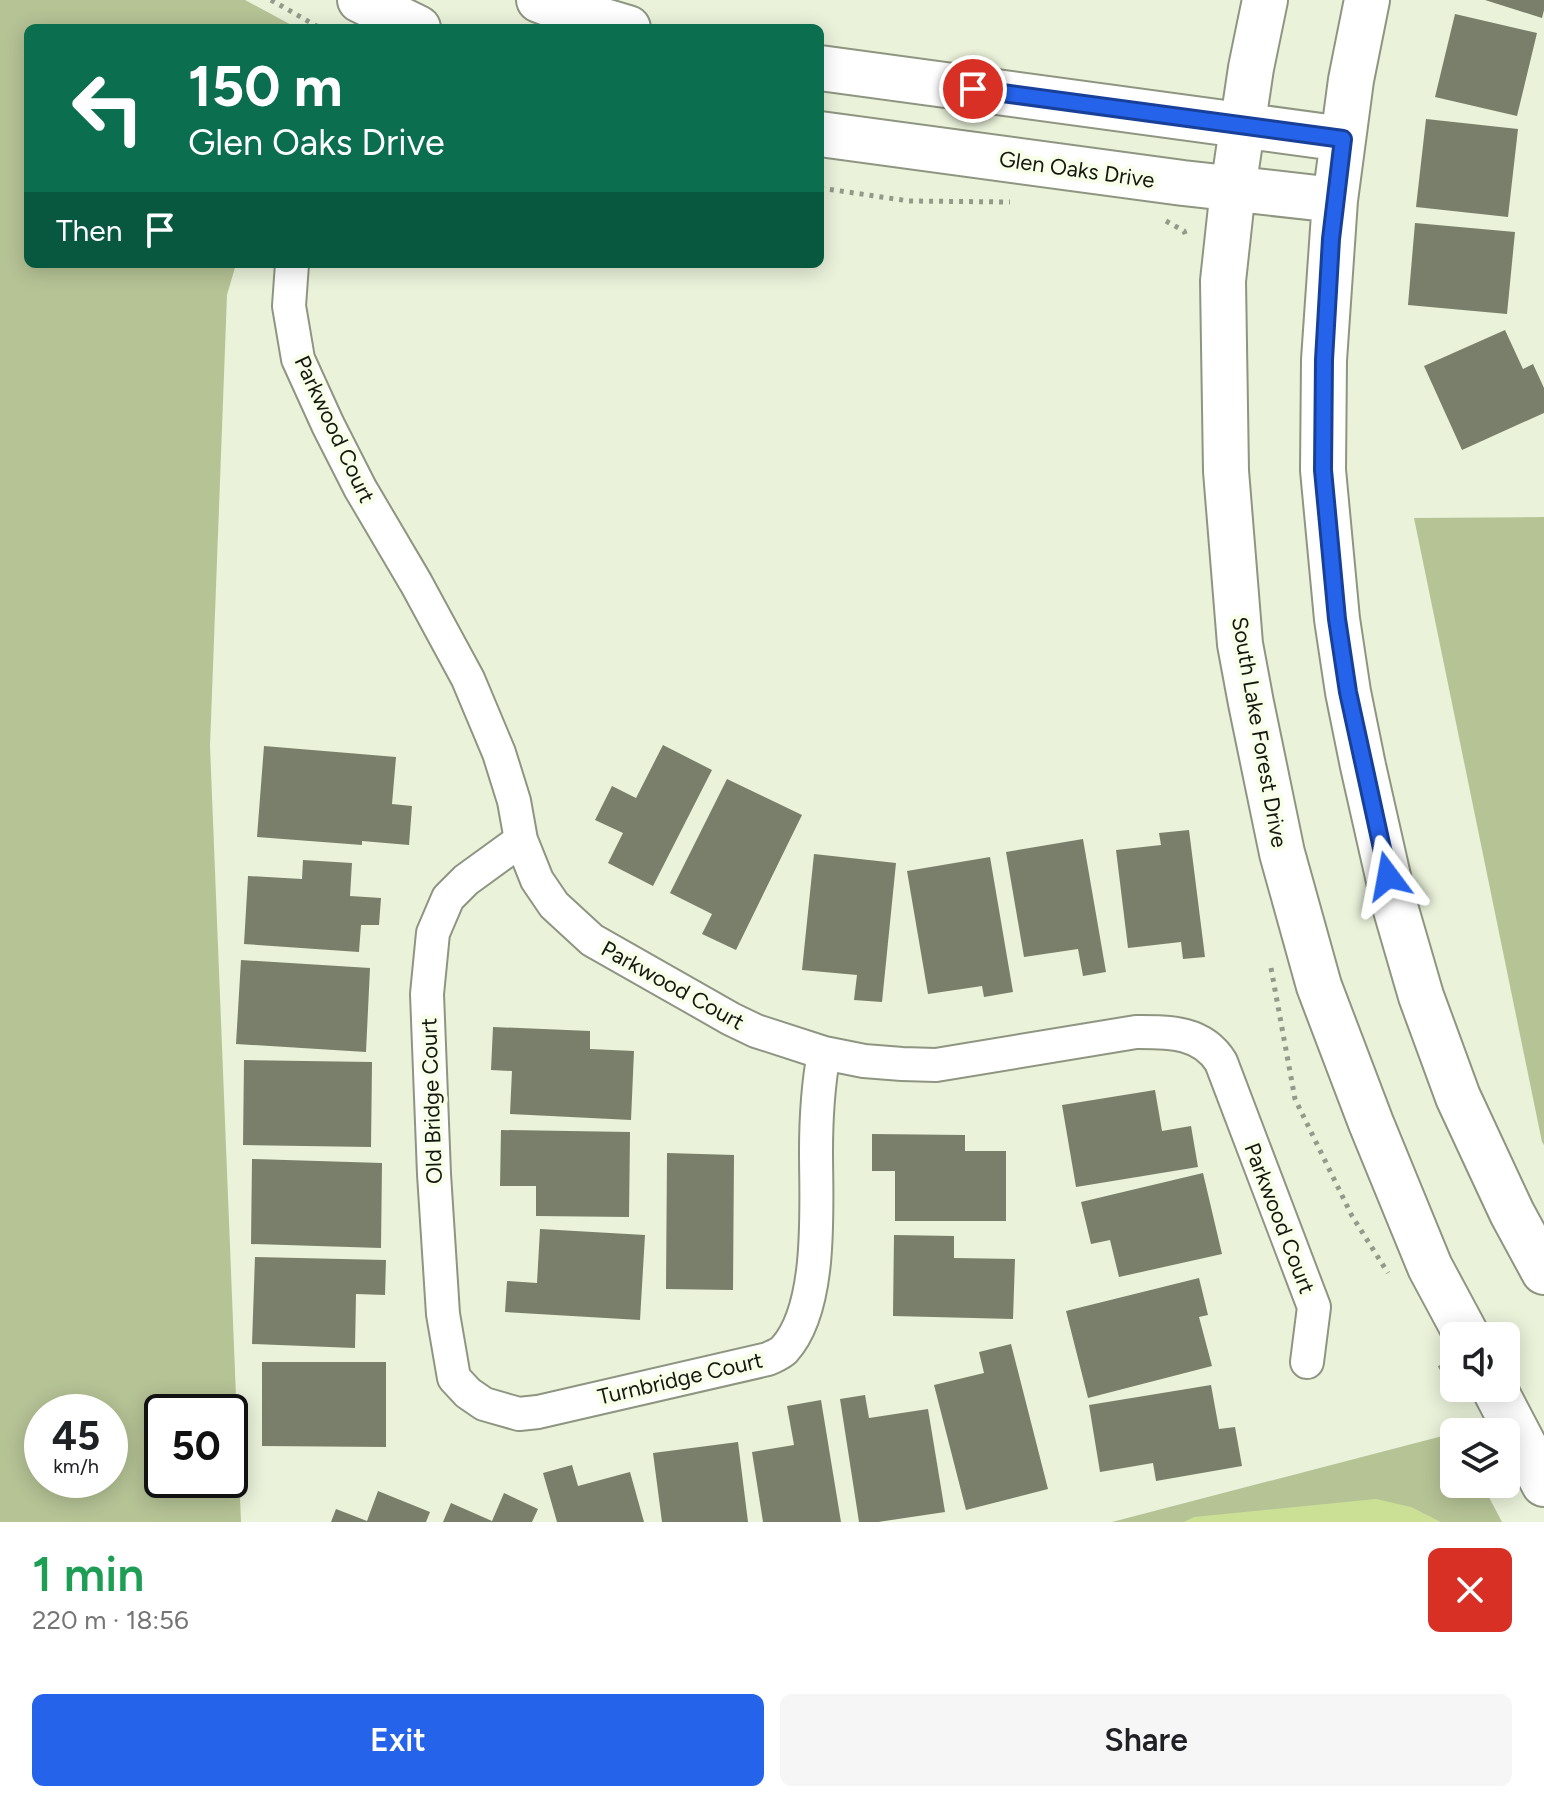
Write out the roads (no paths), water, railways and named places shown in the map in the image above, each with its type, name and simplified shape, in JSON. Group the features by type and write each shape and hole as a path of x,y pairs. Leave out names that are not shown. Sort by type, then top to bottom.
{"main road":[{"path":"539,0 614,24"},
{"name":"South Lake Forest Drive","path":"1265,0 1251,68 1223,281 1226,471 1240,644 1282,853 1319,986 1430,1267 1459,1322"},
{"path":"1367,0 1351,80 1335,200 1324,360 1323,470 1337,619 1348,692 1394,903 1421,996 1458,1097 1512,1213 1544,1272"},
{"path":"824,69 1343,139"},
{"name":"Glen Oaks Drive","path":"824,135 1335,200"},
{"path":"1501,1402 1544,1484"}],"street":[{"name":"Parkwood Court","path":"292,268 289,306 298,359 360,488 468,679 499,753 514,801 521,840 537,880 554,905 592,940 731,1019 756,1031 824,1053 864,1061 936,1065 1136,1032 1166,1032 1202,1041 1221,1062 1314,1307 1307,1362"},
{"name":"Old Bridge Court","path":"468,1393 454,1378 443,1314 432,1144 427,994 429,959 433,933 448,898 466,880 521,840"},
{"name":"Turnbridge Court","path":"468,1393 484,1404 519,1414 528,1413 768,1359 783,1352 799,1327 807,1301 816,1241 816,1150 824,1053"}]}
